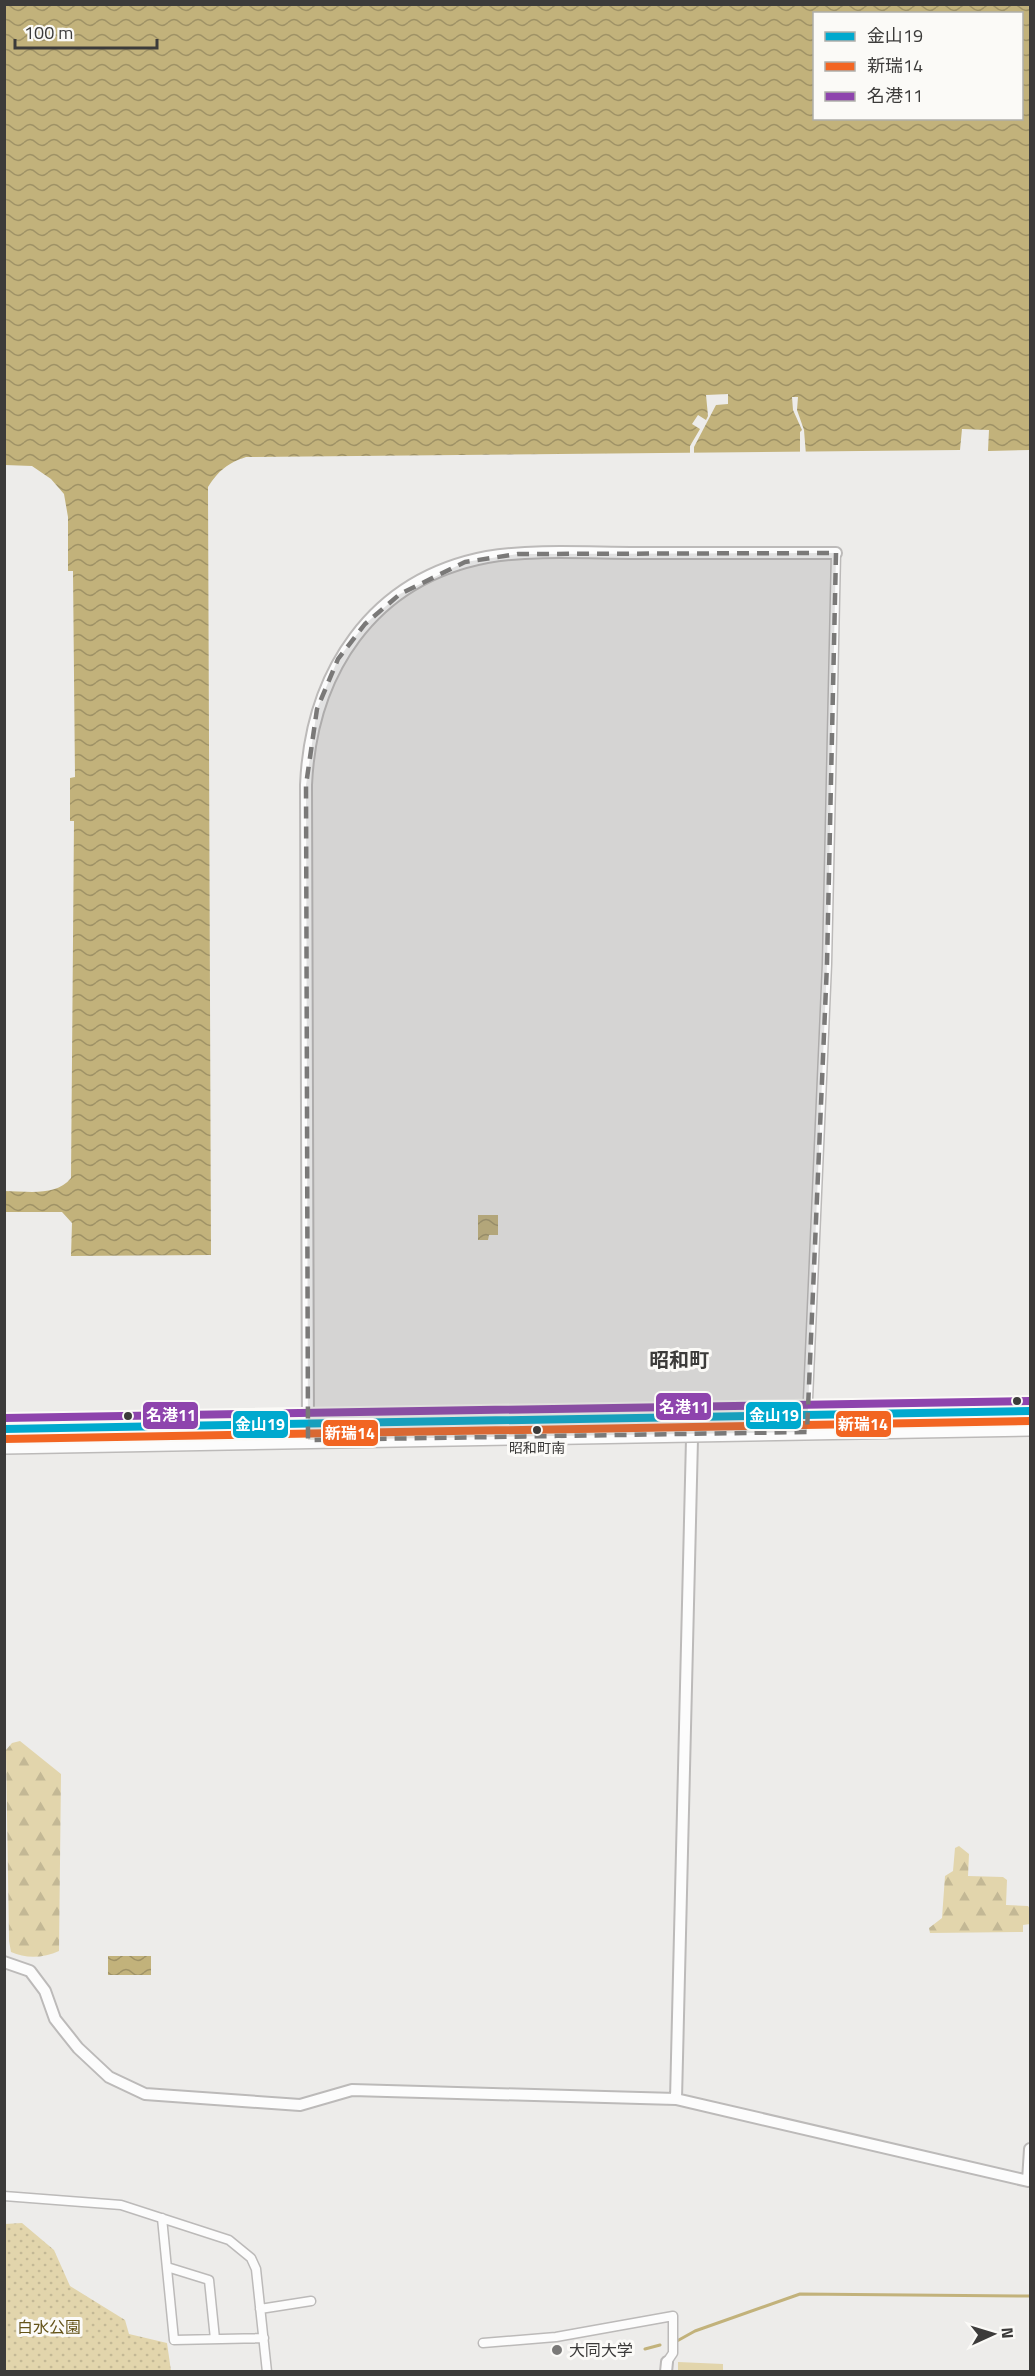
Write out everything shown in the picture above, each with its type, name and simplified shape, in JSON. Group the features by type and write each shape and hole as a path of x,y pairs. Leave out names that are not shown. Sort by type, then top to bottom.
{"highway":[{"path":"4,1433 1030,1416"},
{"path":"4,1446 1030,1428"}],"street":[{"path":"308,1445 306,785 307,758 317,709 338,659 365,624 399,594 442,570 489,557 609,553 836,553 827,964 807,1437"},
{"path":"676,2099 692,1439"},
{"path":"4,1962 30,1971 45,1991 56,2019 78,2048 110,2077 145,2094 300,2104 352,2090 676,2099 1028,2181 1030,2149"},
{"path":"4,2196 121,2205 230,2240 251,2259 256,2269 267,2372"},
{"path":"162,2218 174,2340 264,2338"},
{"path":"167,2267 209,2280 215,2339"},
{"path":"260,2309 311,2301"},
{"path":"483,2343 556,2337 673,2316 673,2353 667,2367"}],"highlighted area":[{"path":"836,553 827,964 807,1432 308,1440 306,785 317,709 338,659 365,624 400,594 465,562 518,554"}],"green space":[{"path":"20,1741 61,1774 59,1951 29,1957 11,1952 9,1941 6,1750 12,1743"},
{"path":"959,1846 969,1854 968,1876 1003,1877 1007,1880 1006,1905 1028,1906 1030,1924 1023,1925 1023,1932 930,1933 929,1928 942,1918 945,1876 953,1871 955,1848"},
{"name":"白水公園","path":"22,2223 54,2250 70,2286 125,2320 129,2334 167,2343 171,2371 5,2371 5,2224"},
{"path":"678,2362 723,2364 723,2371 678,2371"}],"water":[{"path":"5,5 1030,5 1030,450 988,451 989,430 962,429 960,450 246,457 224,468 208,487 211,1255 71,1256 72,1223 62,1212 5,1212 4,1191 40,1192 57,1188 71,1178 74,821 70,821 70,778 75,777 73,571 68,571 68,517 64,494 51,479 32,466 5,465"},
{"path":"478,1215 498,1215 498,1235 489,1235 488,1240 478,1240"},
{"path":"108,1956 151,1956 151,1975 108,1975"}],"pier":[{"path":"728,394 728,404 716,405 694,447 694,456 690,456 690,446 700,429 692,424 698,415 706,420 708,416 706,395"},
{"path":"792,397 798,397 797,410 804,430 806,455 800,455 800,432 802,430 793,410"}],"waterway":[{"path":"677,2341 695,2331 800,2294 1030,2296"},
{"path":"645,2349 660,2345"}],"transit line":[{"name":"名港11","path":"4,1418 1030,1401"},
{"name":"金山19","path":"4,1429 1030,1411"},
{"name":"新瑞14","path":"4,1439 1030,1421"}],"place":[{"name":"昭和町南","path":"537,1430"},
{"name":"大同大学","path":"557,2350"}],"district":[{"name":"昭和町","path":"679,1359"}]}
